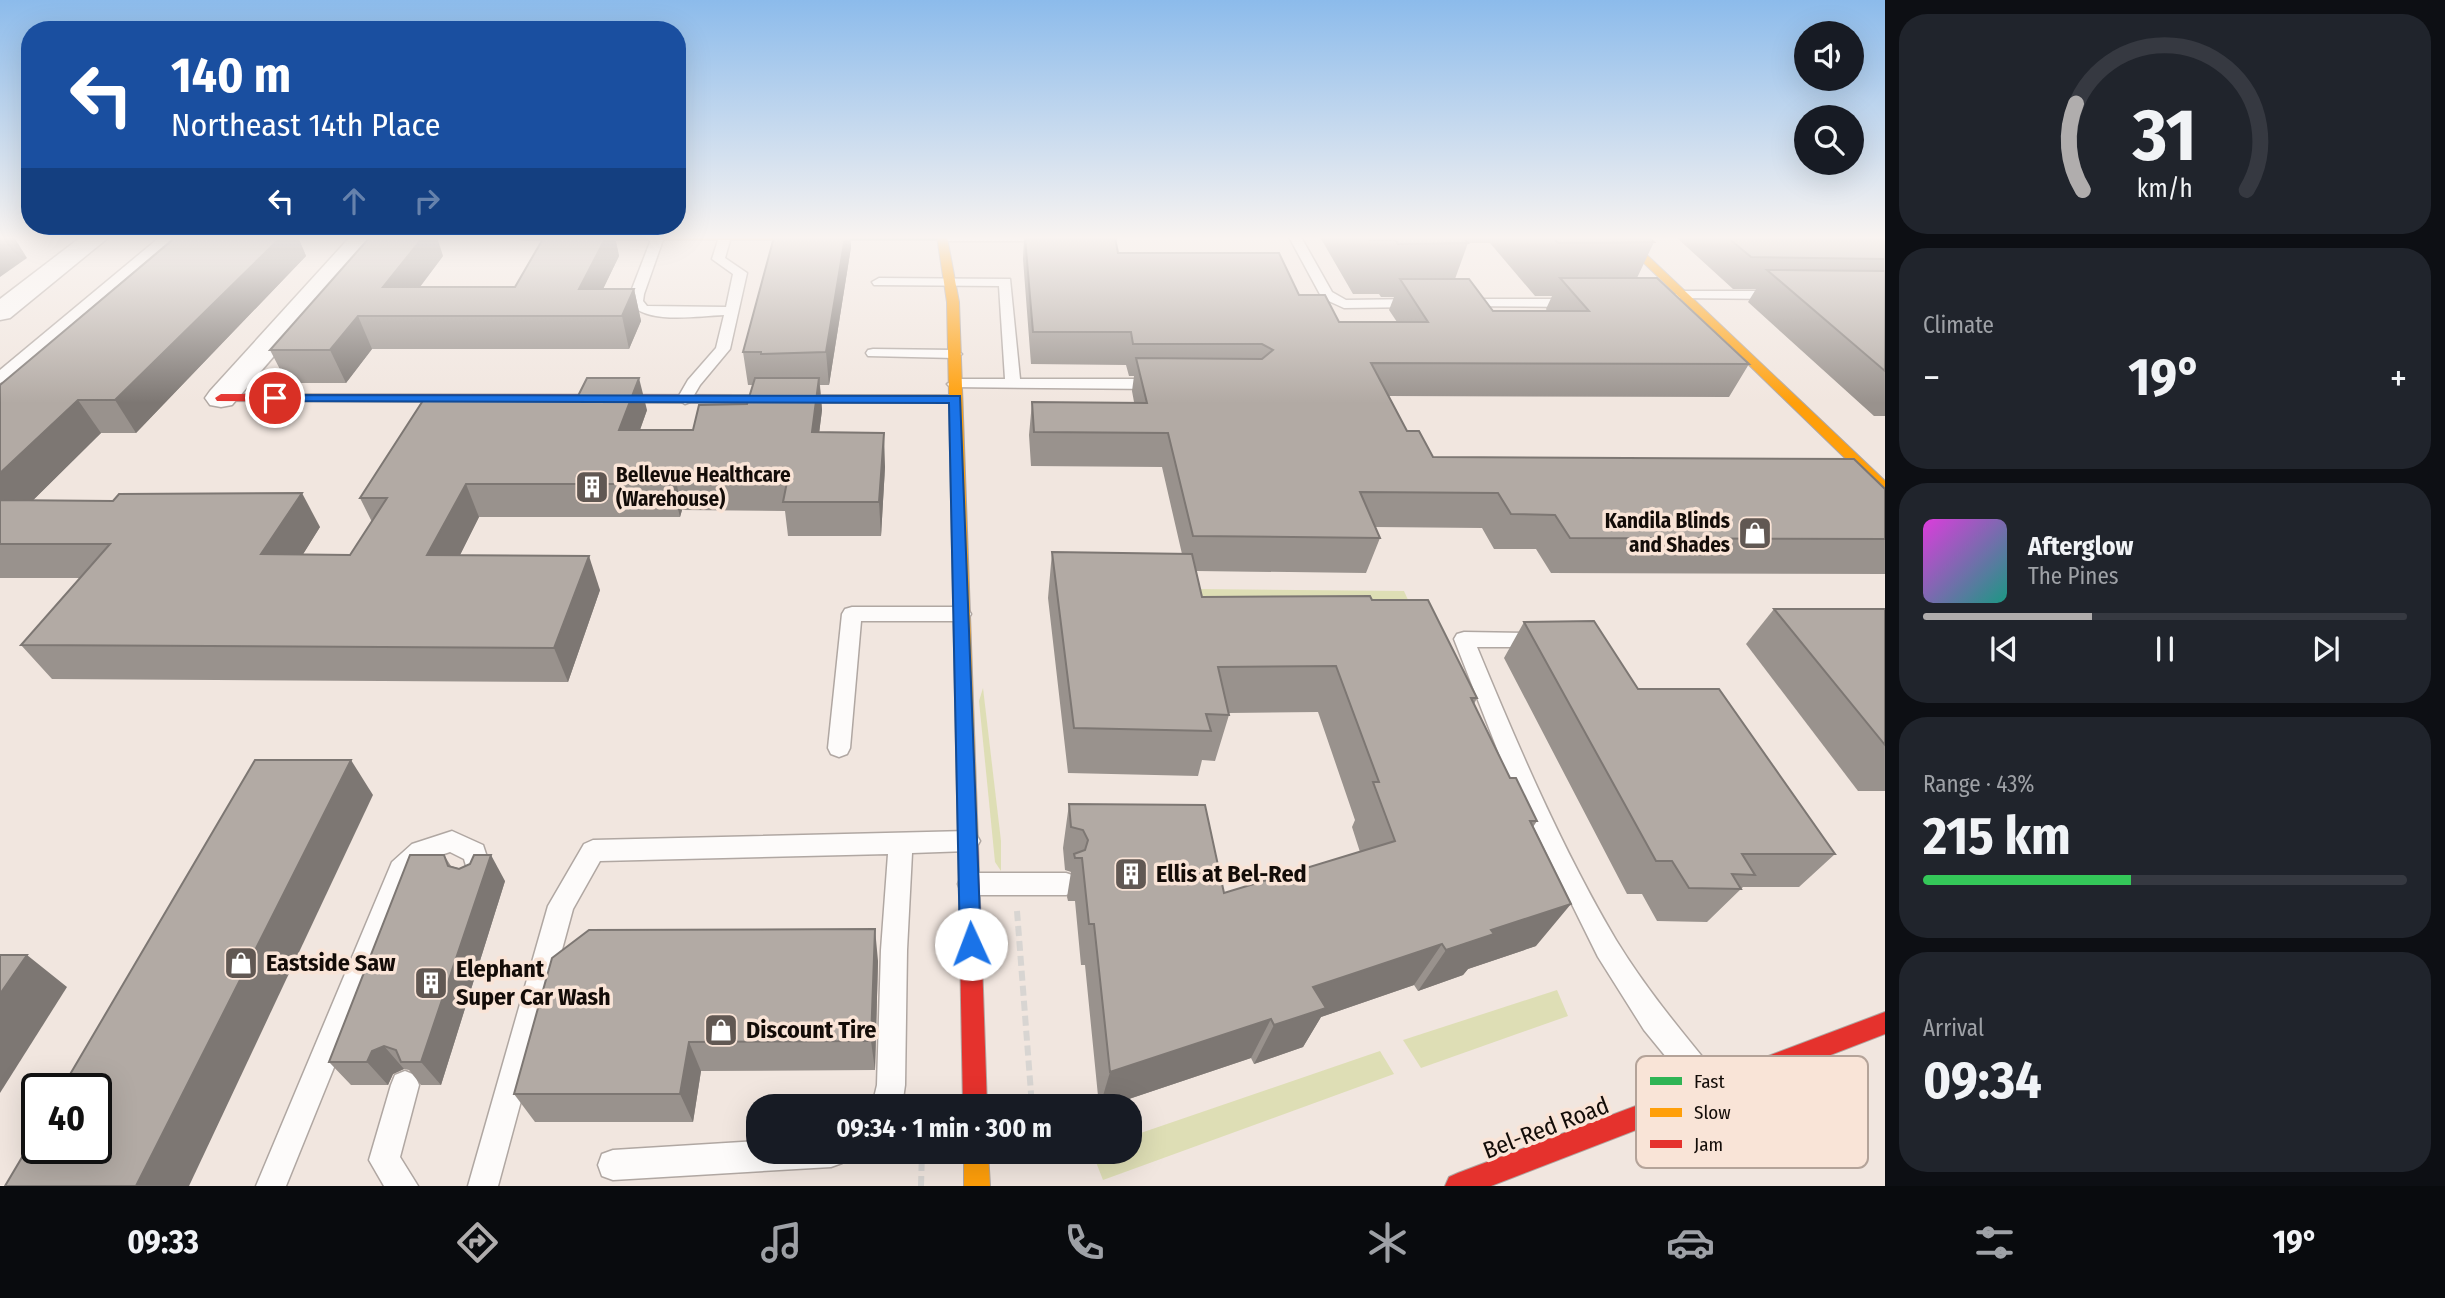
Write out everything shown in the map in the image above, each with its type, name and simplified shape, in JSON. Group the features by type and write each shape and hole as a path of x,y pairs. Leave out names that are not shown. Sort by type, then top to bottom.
{"street":[{"path":"0,312 25,292"},
{"path":"220,398 314,292"},
{"path":"953,292 975,1094"},
{"path":"1673,292 1885,489"},
{"path":"220,398 685,399 956,391"},
{"name":"Bel-Red Road","path":"1799,1056 1885,1023"},
{"name":"Bel-Red Road","path":"1458,1186 1636,1118"},
{"path":"976,1164 977,1186"}],"lane":[{"path":"0,378 102,292"},
{"path":"638,292 636,302 642,309 652,312 732,311"},
{"path":"685,399 693,383 723,349 736,292"},
{"path":"1006,292 1013,384"},
{"path":"1326,292 1344,304 1588,303"},
{"path":"1680,300 1793,295"},
{"path":"873,353 955,354"},
{"path":"956,391 1013,384 1168,384"},
{"path":"839,748 852,614 961,614"},
{"path":"1534,640 1464,639 1517,769 1607,948 1654,1020 1683,1056"},
{"path":"271,1186 401,870 421,851 452,841 474,852 479,869 474,881"},
{"path":"483,1186 561,906 593,851 968,841"},
{"path":"889,1094 901,843"},
{"path":"969,884 1066,884"},
{"path":"403,1186 384,1160 405,1084"},
{"path":"614,1165 746,1157"}],"path":[{"path":"921,1186 922,1164"}],"green space":[{"path":"1192,589 1404,591 1423,633 1205,631"},
{"path":"983,688 1001,841 1001,871 995,862 979,701"},
{"path":"1557,990 1568,1016 1421,1068 1403,1040"},
{"path":"1380,1051 1394,1074 1103,1180 1097,1164 1142,1164 1142,1133"}],"building":[{"path":"110,292 225,292 115,400 78,400 0,473 0,385"},
{"path":"321,292 633,292 622,316 358,316 330,350 270,350"},
{"path":"759,292 836,292 826,352 743,352"},
{"path":"1030,292 1298,292 1299,295 1325,295 1339,322 1428,322 1409,292 1479,292 1493,311 1589,311 1573,292 1672,292 1749,364 1371,363 1407,431 1419,431 1433,457 1854,459 1885,489 1885,539 1570,538 1555,515 1511,514 1498,493 1360,492 1380,538 1193,536 1168,433 1034,432 1032,402 1147,403 1136,358 1262,359 1273,350 1262,344 1133,344 1131,332 1033,332"},
{"path":"1793,292 1885,292 1885,371"},
{"path":"587,378 639,378 619,430 693,430 699,405 747,404 755,378 819,378 812,432 884,433 879,502 783,502 788,477 675,476 672,484 466,484 427,555 589,556 554,648 21,645 110,544 0,544 0,500 113,501 119,494 302,493 261,554 350,555 387,498 360,498 424,399 576,400"},
{"path":"1052,552 1192,554 1202,597 1370,596 1372,600 1428,600 1477,698 1471,698 1510,778 1516,778 1537,821 1530,821 1571,904 1491,930 1494,934 1446,950 1442,944 1313,987 1326,1008 1274,1025 1271,1019 1110,1072 1094,924 1089,924 1082,858 1075,858 1074,854 1085,850 1088,840 1083,830 1071,827 1069,804 1205,805 1224,893 1395,841 1373,782 1379,782 1336,666 1218,667 1229,715 1206,714 1211,731 1074,728"},
{"path":"1774,609 1885,609 1885,745"},
{"path":"1594,621 1638,689 1719,689 1835,854 1742,854 1755,875 1732,874 1741,889 1689,888 1672,861 1656,861 1524,622"},
{"path":"255,760 351,760 136,1186 5,1186 21,1159 21,1164 112,1164 112,1073 71,1073"},
{"path":"410,855 444,855 448,866 459,869 470,864 474,855 491,855 421,1062 401,1062 396,1050 384,1046 372,1051 367,1062 329,1062"},
{"name":"Discount Tire","path":"875,929 871,1041 689,1042 680,1094 514,1094 552,958 589,930"},
{"path":"0,955 27,955 0,994"}],"traffic: slow":[{"path":"951,292 968,844"},
{"path":"1680,292 1885,489"},
{"path":"744,399 956,399"},
{"path":"976,1164 977,1186"}],"traffic: jam":[{"path":"221,398 744,399"},
{"path":"968,844 975,1094"},
{"path":"1799,1056 1885,1023"},
{"path":"1458,1186 1636,1118"}],"place":[{"name":"Bellevue Healthcare (Warehouse)","path":"592,487"},
{"name":"Kandila Blinds and Shades","path":"1755,533"},
{"name":"Ellis at Bel-Red","path":"1131,874"},
{"name":"Eastside Saw","path":"241,963"},
{"name":"Elephant Super Car Wash","path":"431,983"},
{"name":"Discount Tire","path":"721,1030"}],"route":[{"path":"275,398 956,399 971,944"}]}
